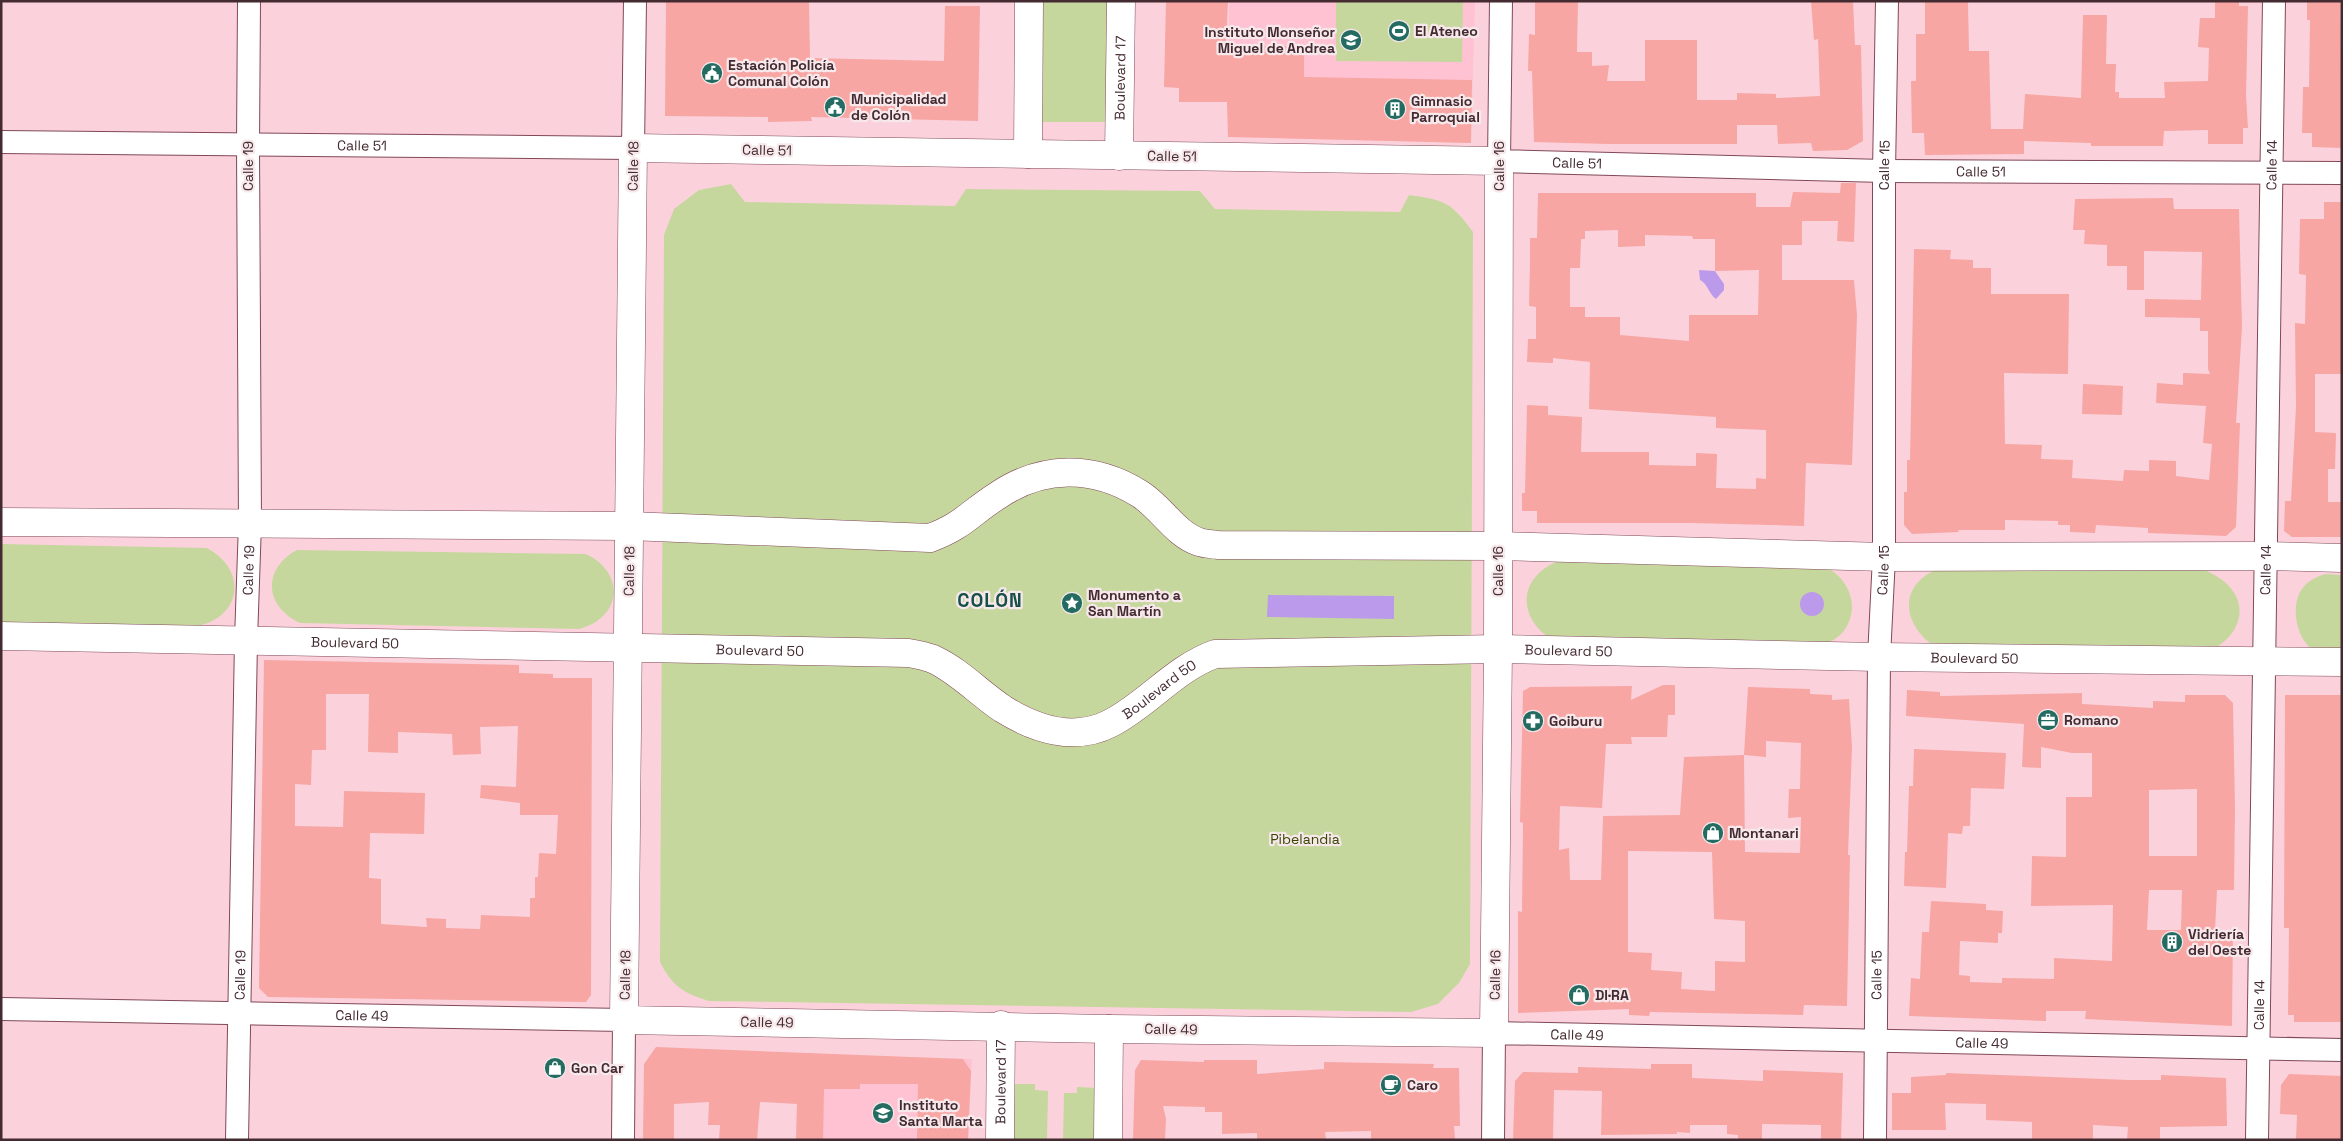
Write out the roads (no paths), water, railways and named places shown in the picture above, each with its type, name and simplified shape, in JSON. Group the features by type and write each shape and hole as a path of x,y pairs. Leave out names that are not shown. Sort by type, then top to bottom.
{"main road":[{"path":"1028,154 1029,1"},
{"name":"Boulevard 17","path":"1119,156 1121,1"},
{"name":"Calle 51","path":"633,148 1499,161"},
{"name":"Calle 18","path":"624,1020 633,148"},
{"name":"Calle 16","path":"1494,1033 1498,649 1499,161"},
{"path":"1,522 629,526 930,538 951,530 969,519 996,496 1020,482 1049,474 1087,473 1112,479 1142,495 1180,530 1198,542 1218,544 1498,546 1884,557 2266,556 2342,558"},
{"name":"Boulevard 50","path":"1,636 628,646 909,653 934,659 953,670 1003,708 1034,725 1061,733 1087,731 1110,724 1146,701 1183,669 1196,661 1215,654 1498,649 1879,657 2342,662"},
{"name":"Calle 49","path":"624,1020 1109,1029 1494,1033"},
{"name":"Boulevard 17","path":"1000,1140 1001,1026"},
{"path":"1108,1140 1109,1029"}],"street":[{"name":"Calle 19","path":"237,1140 246,640 250,523 248,145 250,1"},
{"name":"Calle 18","path":"633,148 635,1"},
{"name":"Calle 16","path":"1499,161 1501,1"},
{"name":"Calle 15","path":"1875,1140 1879,657 1884,557 1884,171 1888,1"},
{"name":"Calle 14","path":"2257,1140 2274,1"},
{"name":"Calle 51","path":"1,142 633,148"},
{"name":"Calle 51","path":"1499,161 1884,171 2342,173"},
{"name":"Calle 49","path":"1,1009 624,1020"},
{"name":"Calle 18","path":"623,1140 624,1020"},
{"name":"Calle 16","path":"1493,1140 1494,1033"},
{"name":"Calle 49","path":"1494,1033 2342,1050"}],"place":[{"name":"El Ateneo","path":"1399,31"},
{"name":"Instituto Monseñor Miguel de Andrea","path":"1351,40"},
{"name":"Estación Policía Comunal Colón","path":"712,73"},
{"name":"Municipalidad de Colón","path":"835,107"},
{"name":"Gimnasio Parroquial","path":"1395,109"},
{"name":"Monumento a San Martín","path":"1072,603"},
{"name":"Romano","path":"2048,720"},
{"name":"Goiburu","path":"1533,721"},
{"name":"Montanari","path":"1713,833"},
{"name":"Vidriería del Oeste","path":"2172,942"},
{"name":"DI·RA","path":"1579,995"},
{"name":"Gon Car","path":"555,1068"},
{"name":"Caro","path":"1391,1085"},
{"name":"Instituto Santa Marta","path":"883,1113"}],"district":[{"name":"COLÓN","path":"990,600"}],"park label":[{"name":"Pibelandia","path":"1305,839"}]}
